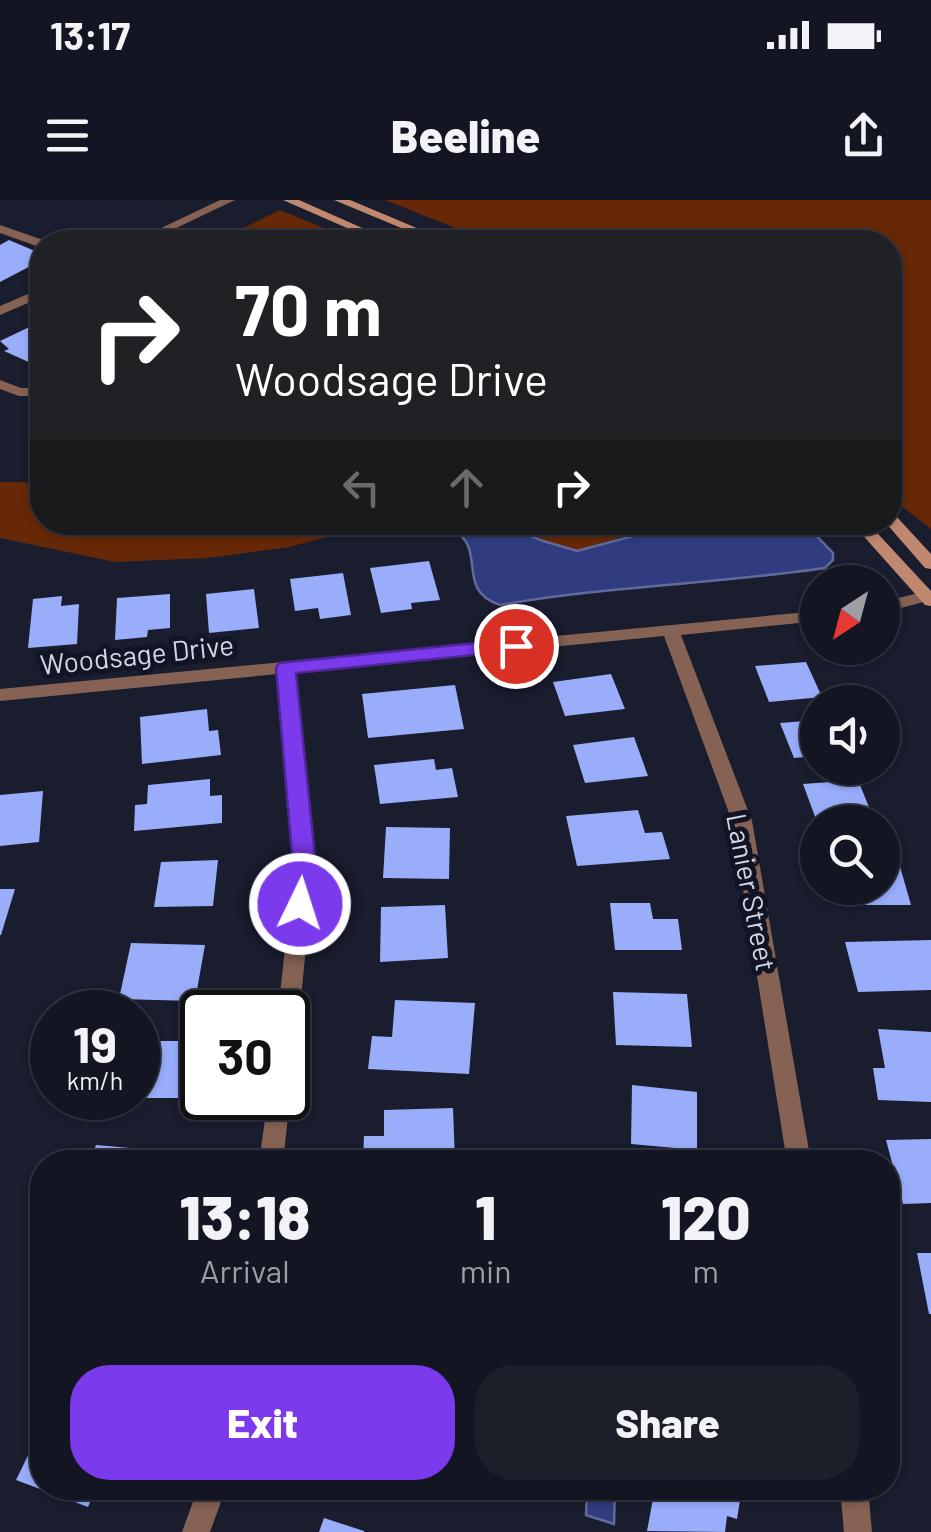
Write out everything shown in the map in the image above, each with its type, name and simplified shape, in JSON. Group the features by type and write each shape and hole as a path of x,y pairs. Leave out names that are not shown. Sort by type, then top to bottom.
{"street":[{"path":"164,230 229,200"},
{"path":"288,200 359,230"},
{"path":"340,200 414,230"},
{"path":"0,228 30,239"},
{"path":"0,311 30,297"},
{"path":"0,384 30,392"},
{"path":"902,532 931,564"},
{"path":"870,535 930,597"},
{"path":"900,604 930,597"},
{"name":"Woodsage Drive","path":"0,695 800,618"},
{"name":"Lanier Street","path":"670,630 742,821 798,1150"},
{"path":"286,668 304,866 291,990"},
{"path":"273,1150 277,1120"},
{"path":"196,1532 208,1500"},
{"path":"855,1500 858,1532"}],"shaded area":[{"path":"385,200 931,200 931,529 902,506 902,230 460,230"},
{"path":"280,210 329,230 239,230"},
{"path":"0,482 30,484 30,535 334,535 289,547 208,558 115,562 0,538"},
{"path":"529,535 629,535 577,551"}],"water":[{"path":"460,535 529,535 577,551 637,535 816,535 833,553 833,560 828,565 800,565 800,571 500,605 477,588 470,553"},
{"path":"587,1500 615,1500 614,1524 586,1515"}],"building":[{"path":"9,240 30,249 30,266 0,282 0,245"},
{"path":"30,327 30,363 4,351 9,349 0,341"},
{"path":"429,561 440,600 411,603 412,609 381,613 370,568"},
{"path":"343,573 351,615 320,619 318,608 295,611 290,579"},
{"path":"254,589 259,628 209,633 206,594"},
{"path":"170,594 170,628 148,630 147,637 115,640 117,598"},
{"path":"62,596 61,606 79,604 77,644 28,648 33,599"},
{"path":"800,662 807,665 817,685 800,685 800,699 769,702 755,666"},
{"path":"611,674 625,709 565,716 553,682"},
{"path":"455,685 464,729 368,738 362,694"},
{"path":"207,709 209,731 218,730 221,755 142,764 140,717"},
{"path":"800,721 800,758 794,758 780,723"},
{"path":"634,737 648,776 585,783 573,745"},
{"path":"434,759 436,770 452,768 458,797 380,804 374,765"},
{"path":"210,779 210,796 222,795 222,823 134,831 135,805 147,804 148,785"},
{"path":"803,785 860,785 868,805 811,805"},
{"path":"43,791 39,842 0,846 0,795"},
{"path":"638,810 645,833 662,832 670,859 577,866 566,816"},
{"path":"386,827 450,828 449,879 383,878"},
{"path":"218,860 213,906 154,907 161,862"},
{"path":"900,866 911,905 900,905"},
{"path":"0,889 15,889 1,935 0,935"},
{"path":"610,903 650,903 653,919 678,919 682,950 615,950"},
{"path":"445,905 448,958 380,962 381,907"},
{"path":"931,940 931,990 858,992 845,942"},
{"path":"131,943 205,945 197,990 180,990 180,1001 160,1000 160,990 121,990"},
{"path":"613,992 687,994 692,1047 616,1045"},
{"path":"395,1000 475,1003 469,1074 368,1069 372,1036 392,1037"},
{"path":"878,1029 931,1032 931,1102 878,1100 873,1068 885,1068"},
{"path":"160,1041 180,1041 180,1098 160,1098"},
{"path":"632,1085 697,1092 697,1150 631,1144"},
{"path":"453,1108 455,1150 363,1150 364,1136 384,1136 384,1110"},
{"path":"931,1139 931,1203 903,1204 900,1150 889,1150 886,1140"},
{"path":"96,1145 152,1150 94,1150"},
{"path":"917,1253 931,1253 931,1314 929,1314"},
{"path":"30,1451 30,1485 16,1480"},
{"path":"69,1500 91,1500 88,1507"},
{"path":"653,1500 740,1500 737,1519 727,1516 725,1532 647,1531"},
{"path":"324,1518 364,1531 364,1532 319,1532"}],"route":[{"path":"300,904 304,866 286,668 516,646"}]}
